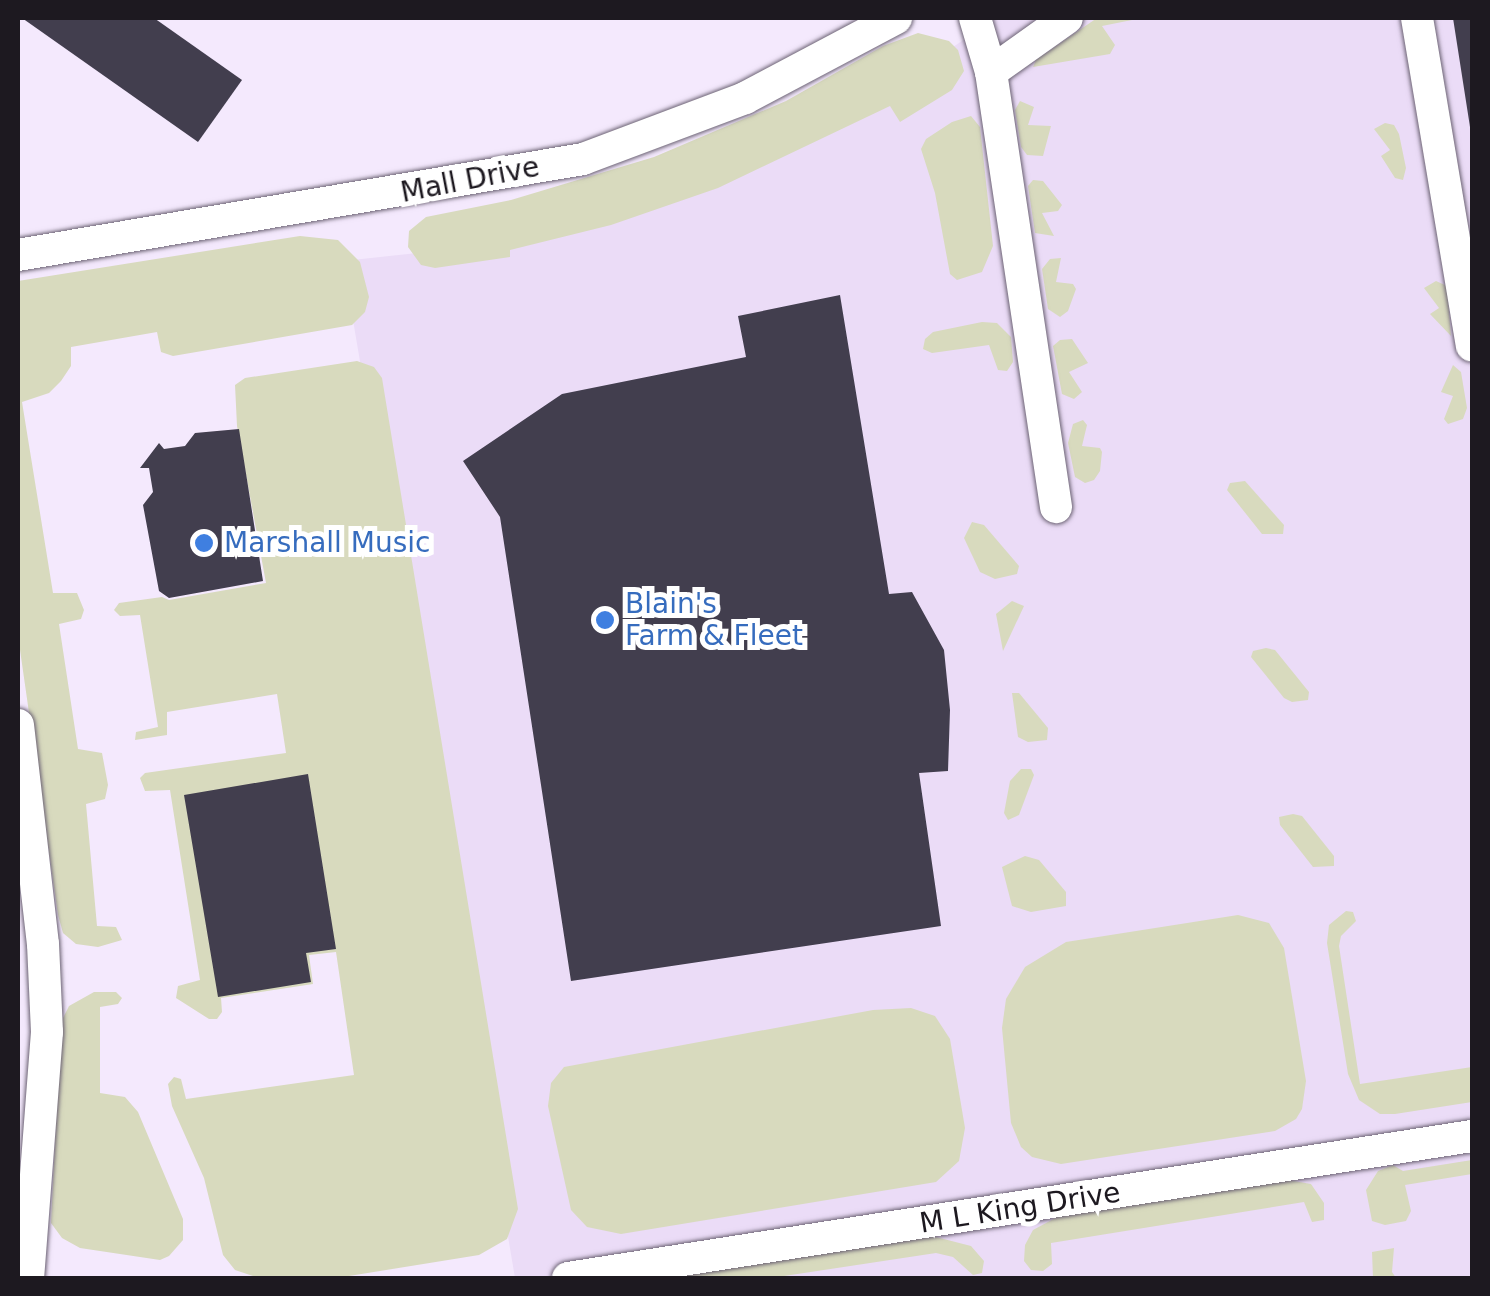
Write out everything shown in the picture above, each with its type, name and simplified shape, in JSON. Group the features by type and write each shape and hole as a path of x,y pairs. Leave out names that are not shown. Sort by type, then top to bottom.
{"street":[{"name":"Mall Drive","path":"18,255 583,159 745,98 896,18"},
{"path":"975,18 991,72 1056,507"},
{"path":"991,72 1067,18"},
{"path":"1418,18 1472,345"},
{"path":"18,725 42,944 47,1032 27,1278 18,1278"},
{"name":"M L King Drive","path":"568,1278 1472,1136"}],"shaded area":[{"path":"996,18 1472,18 1472,1278 515,1278 343,261 482,246 873,101"}],"green space":[{"path":"1097,18 1142,18 1102,26 1115,45 1110,54 1033,67 1036,60"},
{"path":"918,33 949,41 958,50 964,71 952,90 900,122 890,106 718,188 611,225 510,250 510,257 435,268 421,265 408,247 409,231 426,217 511,200 654,157 786,101 883,46"},
{"path":"1020,101 1034,107 1028,125 1051,126 1043,156 1027,155 1021,147 1015,110"},
{"path":"971,116 980,127 993,246 982,272 957,280 950,274 935,193 921,149 926,139 952,122"},
{"path":"1385,123 1394,125 1399,134 1406,168 1403,180 1395,178 1381,156 1390,150 1374,129"},
{"path":"1033,180 1043,181 1062,205 1058,211 1042,213 1054,236 1035,233 1028,186"},
{"path":"300,236 338,240 360,262 369,297 365,312 352,325 173,356 161,352 157,332 71,347 71,366 61,381 49,393 22,402 53,593 77,593 84,610 81,619 59,624 78,749 102,753 108,785 105,799 86,804 97,926 116,927 122,940 98,947 76,944 63,933 58,915 18,636 18,281"},
{"path":"1061,258 1056,282 1073,284 1076,289 1068,311 1060,317 1048,309 1042,269 1050,259"},
{"path":"1436,281 1447,286 1451,336 1430,314 1439,308 1424,288"},
{"path":"982,322 997,323 1011,337 1013,362 1007,371 998,370 989,345 932,353 923,349 925,339 933,332"},
{"path":"1072,339 1088,363 1069,372 1082,392 1074,399 1062,394 1053,346 1060,340"},
{"path":"357,361 374,367 382,378 518,1209 507,1239 479,1255 349,1276 256,1277 235,1270 223,1255 204,1178 172,1106 168,1084 174,1077 181,1079 186,1099 354,1075 336,952 309,955 313,984 221,998 222,1012 217,1019 209,1019 176,998 178,986 200,980 170,790 145,791 140,778 145,773 286,753 277,694 167,712 167,735 135,740 136,732 158,727 140,615 120,616 114,610 119,603 162,597 169,600 266,583 237,426 235,385 245,378"},
{"path":"1453,365 1461,372 1467,408 1463,419 1448,424 1444,419 1453,396 1441,392"},
{"path":"1083,420 1087,425 1082,446 1100,448 1102,452 1100,471 1094,480 1085,483 1075,477 1068,443 1073,424"},
{"path":"1245,481 1284,525 1283,534 1262,534 1227,490 1230,483"},
{"path":"972,522 984,525 1019,566 1017,574 995,579 980,572 964,538"},
{"path":"1012,601 1024,606 1003,651 996,614"},
{"path":"1275,650 1309,692 1308,700 1292,702 1284,698 1251,657 1253,651"},
{"path":"1012,693 1019,693 1048,728 1047,740 1028,742 1018,737"},
{"path":"1021,769 1031,769 1034,775 1019,815 1008,820 1004,813 1010,781"},
{"path":"1302,816 1334,856 1334,866 1313,867 1280,825 1279,817"},
{"path":"1025,856 1039,860 1066,892 1066,906 1031,912 1012,906 1002,867"},
{"path":"1346,911 1353,912 1356,921 1341,936 1339,946 1360,1084 1472,1067 1472,1102 1380,1114 1359,1100 1348,1074 1327,943 1329,925"},
{"path":"1238,915 1269,923 1284,948 1306,1081 1302,1109 1296,1119 1275,1131 1061,1164 1032,1157 1021,1147 1011,1123 1002,1028 1006,999 1025,967 1066,942"},
{"path":"94,992 116,992 122,998 118,1004 100,1007 100,1093 125,1097 138,1112 183,1219 183,1240 160,1260 80,1248 62,1238 51,1223 61,1022 69,1006"},
{"path":"911,1008 935,1016 950,1039 965,1128 959,1161 936,1182 621,1234 587,1227 571,1210 548,1106 551,1083 564,1067 873,1010"},
{"path":"1472,1160 1472,1174 1405,1185 1411,1211 1406,1221 1385,1225 1372,1221 1366,1190 1378,1171 1393,1165 1403,1171"},
{"path":"1288,1180 1311,1184 1324,1203 1324,1220 1312,1222 1304,1202 1051,1243 1052,1264 1043,1271 1031,1270 1024,1261 1025,1245 1033,1230 1059,1216"},
{"path":"932,1236 971,1246 984,1261 982,1273 973,1275 953,1257 936,1253 771,1278 663,1278"},
{"path":"1394,1248 1392,1272 1396,1278 1373,1278 1372,1252"}],"building":[{"path":"22,18 154,18 242,80 198,142"},
{"path":"1453,18 1472,18 1470,127"},
{"path":"840,295 889,594 912,592 944,650 950,710 948,771 919,773 941,926 571,981 500,517 463,461 562,394 746,357 738,316"},
{"name":"Marshall Music","path":"239,429 263,581 169,598 159,591 143,505 153,492 149,468 140,468 159,443 164,449 185,446 195,433"},
{"path":"308,774 336,949 306,953 311,982 218,997 184,795"}],"place":[{"name":"Marshall Music","path":"204,543"},
{"name":"Blain's Farm & Fleet","path":"605,620"}]}
